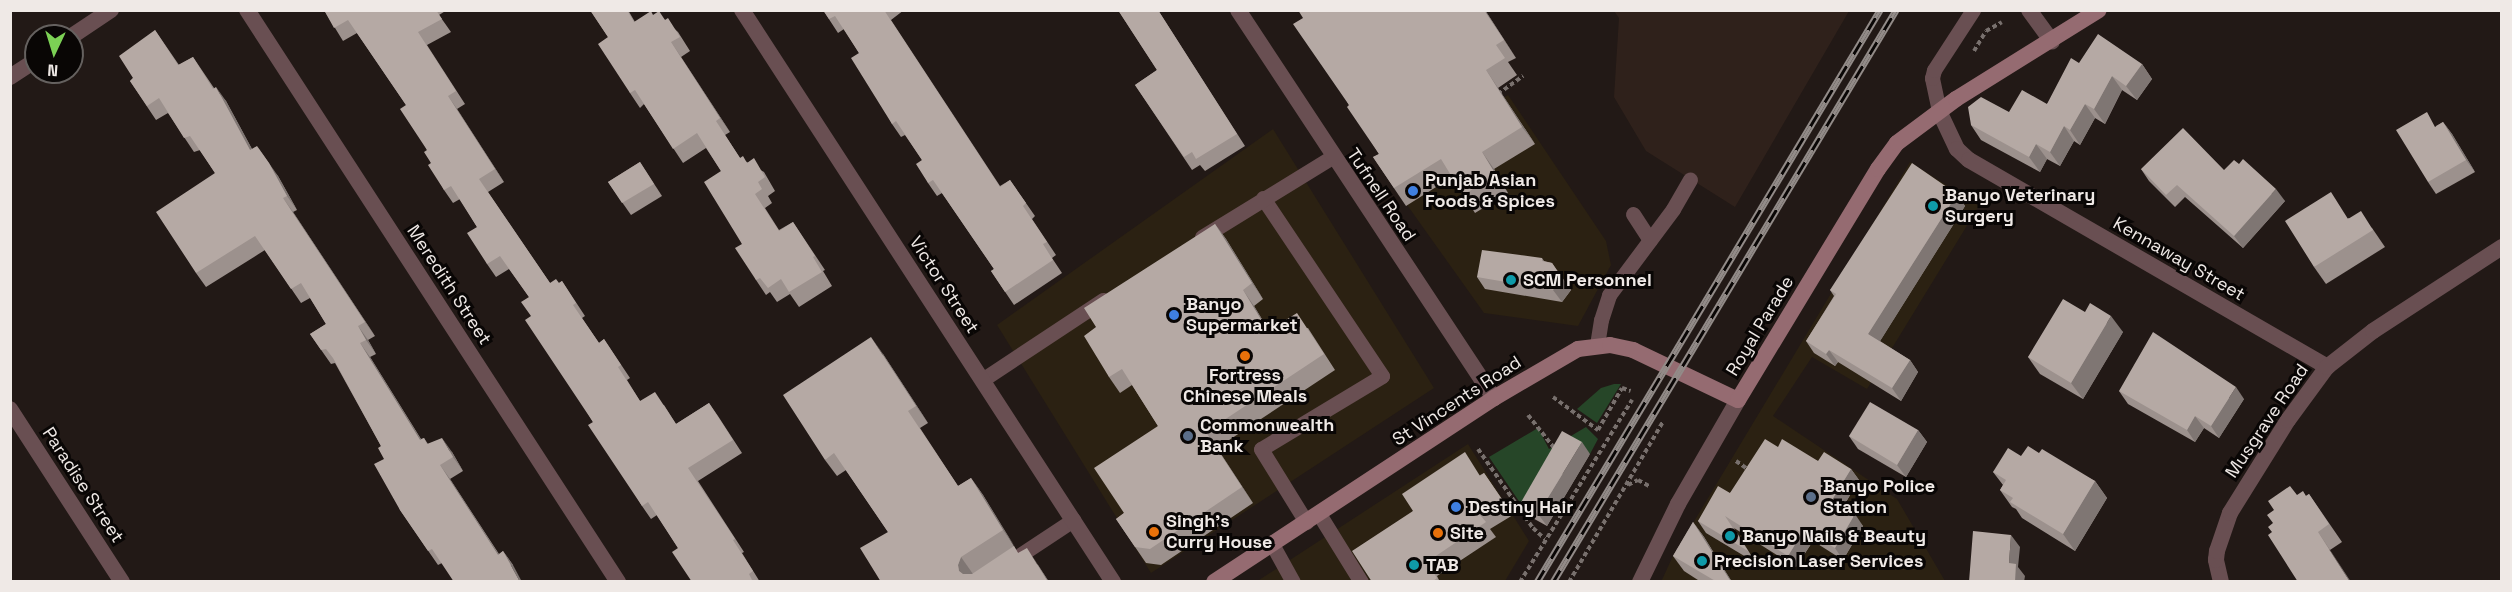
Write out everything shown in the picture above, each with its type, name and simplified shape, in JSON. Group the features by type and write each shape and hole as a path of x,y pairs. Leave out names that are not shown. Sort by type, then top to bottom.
{"main road":[{"path":"2052,42 2099,10"},
{"name":"Royal Parade","path":"1738,400 1886,157 1907,134 1939,111 2052,42"},
{"name":"St Vincents Road","path":"1214,582 1568,352 1597,345 1633,350 1738,400"}],"street":[{"path":"84,28 111,10"},
{"name":"Meredith Street","path":"248,10 618,582"},
{"name":"Victor Street","path":"742,10 1113,582"},
{"name":"Tufnell Road","path":"1238,10 1332,157 1494,398"},
{"path":"2029,10 2052,42"},
{"path":"10,76 24,67"},
{"name":"Kennaway Street","path":"1939,111 1957,149 1970,160 2326,367"},
{"name":"Musgrave Road","path":"2221,582 2216,560 2221,535 2230,513 2288,420 2326,367 2373,331 2500,250"},
{"name":"Royal Parade","path":"1640,582 1678,504 1738,400"},
{"name":"Paradise Street","path":"10,409 122,582"}],"lane":[{"path":"1939,111 1932,78 1934,70 1973,10"},
{"path":"1185,248 1332,157"},
{"path":"1597,345 1601,320 1609,295 1673,209 1690,179"},
{"path":"1263,198 1382,376 1261,449 1361,582"},
{"path":"1634,214 1650,240"},
{"path":"982,380 1116,291"},
{"path":"979,582 1073,520"},
{"path":"1272,544 1293,582"}],"path":[{"path":"1495,96 1523,76"},
{"path":"1553,397 1598,430 1622,388 1631,391"},
{"path":"1520,582 1632,400"},
{"path":"1528,415 1558,452"},
{"path":"1569,582 1663,423"},
{"path":"1478,449 1533,528 1545,539"},
{"path":"1736,461 1750,470 1755,461"},
{"path":"1628,485 1638,480 1649,486"}],"shaded area":[{"path":"1614,11 1849,11 1735,207 1646,151 1614,97 1619,18"},
{"path":"1508,95 1606,241 1611,265 1578,326 1484,313 1385,174"},
{"path":"1273,129 1434,388 1151,573 997,325"},
{"path":"1910,162 1979,206 1867,389 1812,357 1773,416 1897,499 1945,581 1661,582 1672,558"},
{"path":"1468,444 1529,541 1505,581 1256,582"}],"green space":[{"path":"1621,384 1597,423 1577,409 1601,388"},
{"path":"1586,427 1598,439 1590,454 1571,443 1529,516 1489,457 1538,428 1549,449"}],"building":[{"path":"324,10 436,10 442,19 418,32 456,91 448,96 495,169 479,179 550,283 556,279 559,283 562,281 576,303 573,305 599,343 604,339 621,365 618,367 640,401 655,392 676,424 709,403 733,440 688,468 735,539 733,540 753,571 749,574 753,582 692,582 672,552 678,548 648,502 642,506 588,425 593,422 525,320 531,316 521,302 529,297 500,256 487,264 467,233 477,227 451,186 444,190 428,165 431,163 424,152 427,150 400,109 406,105 348,20 334,28"},
{"path":"590,10 627,10 634,22 651,11 653,15 659,11 665,20 668,18 680,37 671,42 720,118 716,121 740,158 743,156 747,163 754,158 765,177 758,182 762,189 755,194 779,231 793,222 815,256 813,257 822,272 789,292 781,279 768,288 760,278 756,280 735,248 742,244 704,182 721,171 697,133 673,149 635,90 630,93 598,44 608,37"},
{"path":"823,10 884,10 1000,187 1010,180 1026,203 1023,206 1047,242 1043,244 1053,260 1005,292 991,271 994,269 933,180 928,183 916,164 922,160 896,121 892,124 851,58 859,53 835,16 829,19"},
{"path":"1118,10 1158,10 1237,134 1196,159 1192,152 1184,157 1135,85 1157,70"},
{"path":"1298,10 1484,10 1504,40 1496,45 1505,58 1486,70 1522,127 1482,152 1496,175 1463,195 1441,159 1394,188 1373,157 1379,154 1347,107 1349,105 1293,24 1303,18"},
{"path":"155,30 178,65 193,57 213,89 216,87 250,150 257,146 269,163 287,196 283,198 365,322 358,326 366,340 360,343 420,440 424,438 427,444 442,438 453,457 440,465 498,555 503,551 520,582 454,582 432,549 428,551 400,510 374,464 384,459 378,448 381,446 333,358 326,349 321,350 310,334 326,324 301,283 291,289 255,236 196,273 156,212 215,173 190,136 184,138 159,98 147,106 130,81 133,78 119,56"},
{"path":"2098,34 2142,64 2126,86 2112,76 2094,109 2085,104 2070,130 2064,126 2050,152 2036,144 2029,157 1971,125 1968,107 1981,97 2009,112 2022,90 2047,104 2071,58 2079,63"},
{"path":"2427,112 2435,127 2443,122 2466,160 2428,182 2396,130"},
{"path":"2183,128 2224,170 2234,160 2239,164 2243,159 2276,189 2234,236 2177,185 2166,195 2141,169"},
{"path":"640,162 654,184 622,203 608,182"},
{"path":"1912,163 1957,194 1868,334 1910,360 1892,388 1829,350 1826,354 1806,341 1836,294 1830,290"},
{"path":"2331,192 2348,219 2361,211 2373,230 2314,267 2285,221"},
{"path":"1215,224 1252,283 1243,290 1268,331 1297,313 1324,354 1206,432 1242,487 1150,549 1135,547 1116,519 1124,513 1094,468 1158,426 1122,369 1109,377 1084,336 1096,327 1084,308"},
{"path":"1482,250 1542,258 1542,261 1552,263 1562,278 1553,290 1477,277"},
{"path":"2063,299 2085,312 2090,303 2111,316 2071,383 2028,357"},
{"path":"2153,332 2236,387 2211,426 2195,416 2187,430 2119,391"},
{"path":"871,337 916,406 908,411 958,486 971,478 1003,530 961,557 958,565 959,571 963,574 972,574 1014,546 1018,553 1027,548 1048,582 881,582 860,548 888,532 834,453 825,460 783,395"},
{"path":"1870,402 1918,430 1897,465 1849,436"},
{"path":"1562,431 1582,442 1538,514 1520,504"},
{"path":"1765,439 1778,447 1782,439 1818,461 1824,452 1851,469 1832,500 1855,514 1835,548 1804,530 1788,556 1725,516 1748,551 1698,521 1718,486 1730,493"},
{"path":"2028,446 2039,453 2042,449 2095,481 2063,534 2010,502 2013,498 2000,490 2006,480 1993,472 2008,448 2021,456"},
{"path":"1465,452 1480,476 1484,473 1503,501 1480,515 1486,522 1427,562 1437,578 1432,582 1372,582 1352,551 1413,511 1402,494"},
{"path":"2290,486 2297,495 2303,491 2306,496 2309,494 2329,524 2318,532 2350,582 2298,582 2268,535 2272,532 2268,527 2273,523 2267,515 2274,510 2268,501"},
{"path":"1693,522 1731,582 1717,582 1673,556"},
{"path":"1973,531 2011,535 2009,563 2016,564 2015,582 1969,582"}],"railway":[{"path":"1537,582 1880,10"},
{"path":"1553,582 1896,10"}],"place":[{"name":"Punjab Asian Foods & Spices","path":"1413,191"},
{"name":"Banyo Veterinary Surgery","path":"1933,206"},
{"name":"SCM Personnel","path":"1511,280"},
{"name":"Banyo Supermarket","path":"1174,315"},
{"name":"Fortress Chinese Meals","path":"1245,356"},
{"name":"Commonwealth Bank","path":"1188,436"},
{"name":"Banyo Police Station","path":"1811,497"},
{"name":"Destiny Hair","path":"1456,507"},
{"name":"Singh's Curry House","path":"1154,532"},
{"name":"Site","path":"1438,533"},
{"name":"Banyo Nails & Beauty","path":"1730,536"},
{"name":"Precision Laser Services","path":"1702,561"},
{"name":"TAB","path":"1414,565"}]}
